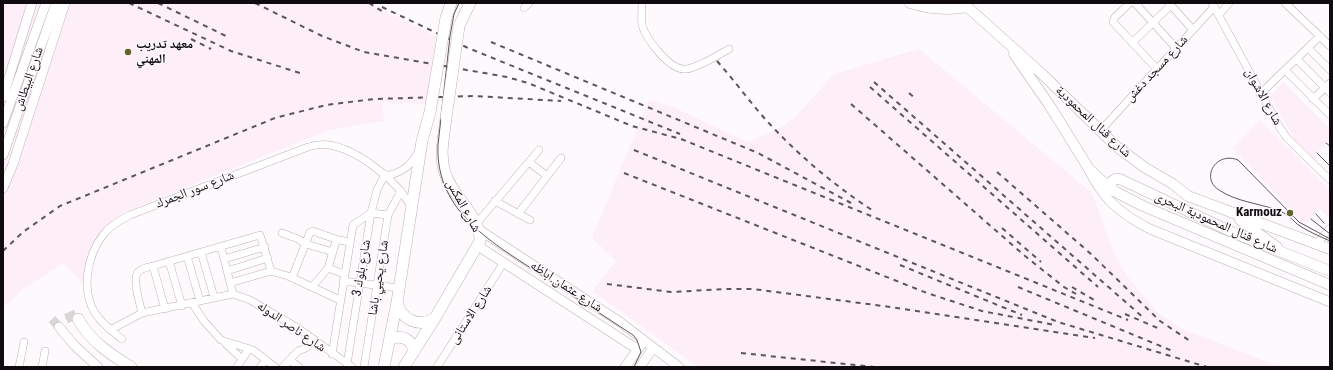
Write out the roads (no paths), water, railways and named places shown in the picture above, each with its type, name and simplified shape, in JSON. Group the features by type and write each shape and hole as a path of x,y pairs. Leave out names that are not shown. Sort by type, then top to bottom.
{"main road":[{"path":"384,367 397,302 422,141 430,112 446,18 451,3"},
{"name":"شارع المكس","path":"404,367 478,246 480,238 477,226 453,190 445,174 442,157 459,26 470,3"},
{"path":"910,3 941,9 965,5"},
{"name":"شارع قنال المحمودية","path":"965,5 1059,90 1100,131 1130,157 1173,184 1185,194 1231,213 1330,249"},
{"name":"شارع قنال المحمودية البحرى","path":"1008,44 1050,106 1089,169 1112,190 1143,206 1330,285"},
{"name":"شارع قنال المحمودية البحرى","path":"1112,190 1110,185 1112,180 1120,179 1179,208 1290,256 1330,271"},
{"path":"1231,213 1290,256"},
{"path":"397,302 403,315 414,322 427,322 435,318"},
{"path":"76,320 90,344 112,358 131,367"},
{"path":"390,339 404,338 410,342 414,349"},
{"path":"112,358 119,367"}],"street":[{"path":"3,97 32,3"},
{"name":"شارع البيطاش","path":"3,123 46,3"},
{"name":"شارع البيطاش","path":"3,155 56,3"},
{"path":"3,188 13,164 65,3"},
{"path":"642,3 642,23 644,29 672,66 682,69 690,68 729,49"},
{"path":"1130,3 1112,20 1157,69"},
{"path":"1135,3 1176,48"},
{"path":"1219,15 1229,3"},
{"path":"1285,3 1329,44"},
{"path":"1132,43 1170,4 1193,30"},
{"name":"شارع الاشوان","path":"1213,5 1260,94 1287,138 1328,176"},
{"name":"شارع مسجد دغش","path":"1100,131 1193,30 1213,5"},
{"path":"1260,94 1320,36"},
{"path":"1308,48 1330,70"},
{"path":"1297,59 1328,88 1314,99"},
{"path":"1285,70 1330,115"},
{"path":"386,175 402,171 409,166 418,153 422,141"},
{"name":"شارع سور الجمرك","path":"122,339 101,321 92,307 88,294 87,279 90,262 98,242 111,226 120,220 145,209 316,145 330,145 342,149 386,175 401,191 411,207"},
{"path":"477,226 539,150"},
{"path":"518,214 561,158"},
{"path":"529,162 547,176"},
{"path":"1089,169 1098,187 1110,202 1132,220 1330,302"},
{"name":"شارع بلوك 3","path":"346,365 358,283 371,213 378,190 386,175"},
{"name":"شارع يحيي باشا","path":"364,367 388,215 401,191"},
{"path":"496,201 530,220"},
{"path":"332,354 353,224 371,213 388,215"},
{"name":"شارع عثمان اباظه","path":"477,226 620,322 678,367"},
{"path":"1317,244 1330,228"},
{"path":"292,278 311,232 350,242"},
{"path":"282,233 298,238 306,244 333,252"},
{"path":"142,312 135,281 136,275 141,270 153,266 259,235 262,236 271,271"},
{"path":"312,287 328,268 338,240"},
{"name":"شارع عثمان اباظه","path":"478,246 637,349"},
{"path":"110,330 142,312 182,306 214,297 233,294 221,247"},
{"path":"224,259 265,247"},
{"path":"202,252 214,297"},
{"path":"187,256 196,302 212,331 242,359"},
{"path":"227,271 268,258"},
{"path":"169,261 182,306"},
{"name":"شارع الاستانى","path":"437,367 504,262"},
{"path":"153,266 165,309"},
{"path":"328,268 358,283 398,288"},
{"path":"230,283 271,271 292,278 340,300"},
{"name":"شارع ناصر الدوله","path":"233,294 250,300 298,328 346,365"},
{"path":"59,327 96,366"},
{"path":"283,367 298,351 306,348 314,340"},
{"path":"625,367 644,341"},
{"path":"19,367 24,342"},
{"path":"225,342 249,349 275,367"},
{"path":"640,367 653,348"},
{"path":"237,367 249,349"},
{"path":"42,367 45,351"},
{"path":"260,367 266,360"},
{"path":"290,360 299,367"}],"tunnel":[{"path":"69,312 73,321"},
{"path":"52,319 59,327"}],"tram line":[{"path":"459,3 454,14 450,36 438,145 440,169 446,190 457,208 471,224 506,252 633,335 637,340 641,352 634,367"},
{"path":"1326,143 1330,146"},
{"path":"1317,153 1330,166"},
{"path":"1330,239 1299,222 1238,160 1230,158 1223,159 1217,162 1213,167 1211,179 1213,185 1219,190 1240,200 1280,211 1301,227 1330,241"},
{"path":"1316,214 1324,223"},
{"path":"1311,219 1330,234"}],"railway":[{"path":"129,3 231,51 303,74"},
{"path":"158,3 226,36"},
{"path":"255,3 322,36 364,52 507,77 528,83 632,126 681,139 1128,320"},
{"path":"369,3 385,13"},
{"path":"382,7 468,48 680,134"},
{"path":"191,39 211,49"},
{"path":"491,42 758,153 851,203"},
{"path":"717,61 766,120 791,146 832,181 875,212"},
{"path":"874,82 1145,319"},
{"path":"870,87 1098,287"},
{"path":"909,93 916,99"},
{"path":"3,251 23,232 60,206 275,118 326,105 374,99 474,96 561,101"},
{"path":"851,104 1025,256 1064,287 1076,294"},
{"path":"634,150 1058,322 1207,367"},
{"path":"997,172 1091,254 1160,321 1190,341"},
{"path":"624,173 927,293 982,311 1055,325"},
{"path":"1002,228 1041,262"},
{"path":"900,265 1022,315"},
{"path":"607,284 671,292 753,289 883,306 1095,338"},
{"path":"1018,287 1175,352"},
{"path":"1072,287 1096,301"},
{"path":"1125,314 1160,329"},
{"path":"741,353 874,367"}],"place":[{"name":"معهد تدريب المهني","path":"128,52"},
{"name":"Karmouz","path":"1290,213"}]}
